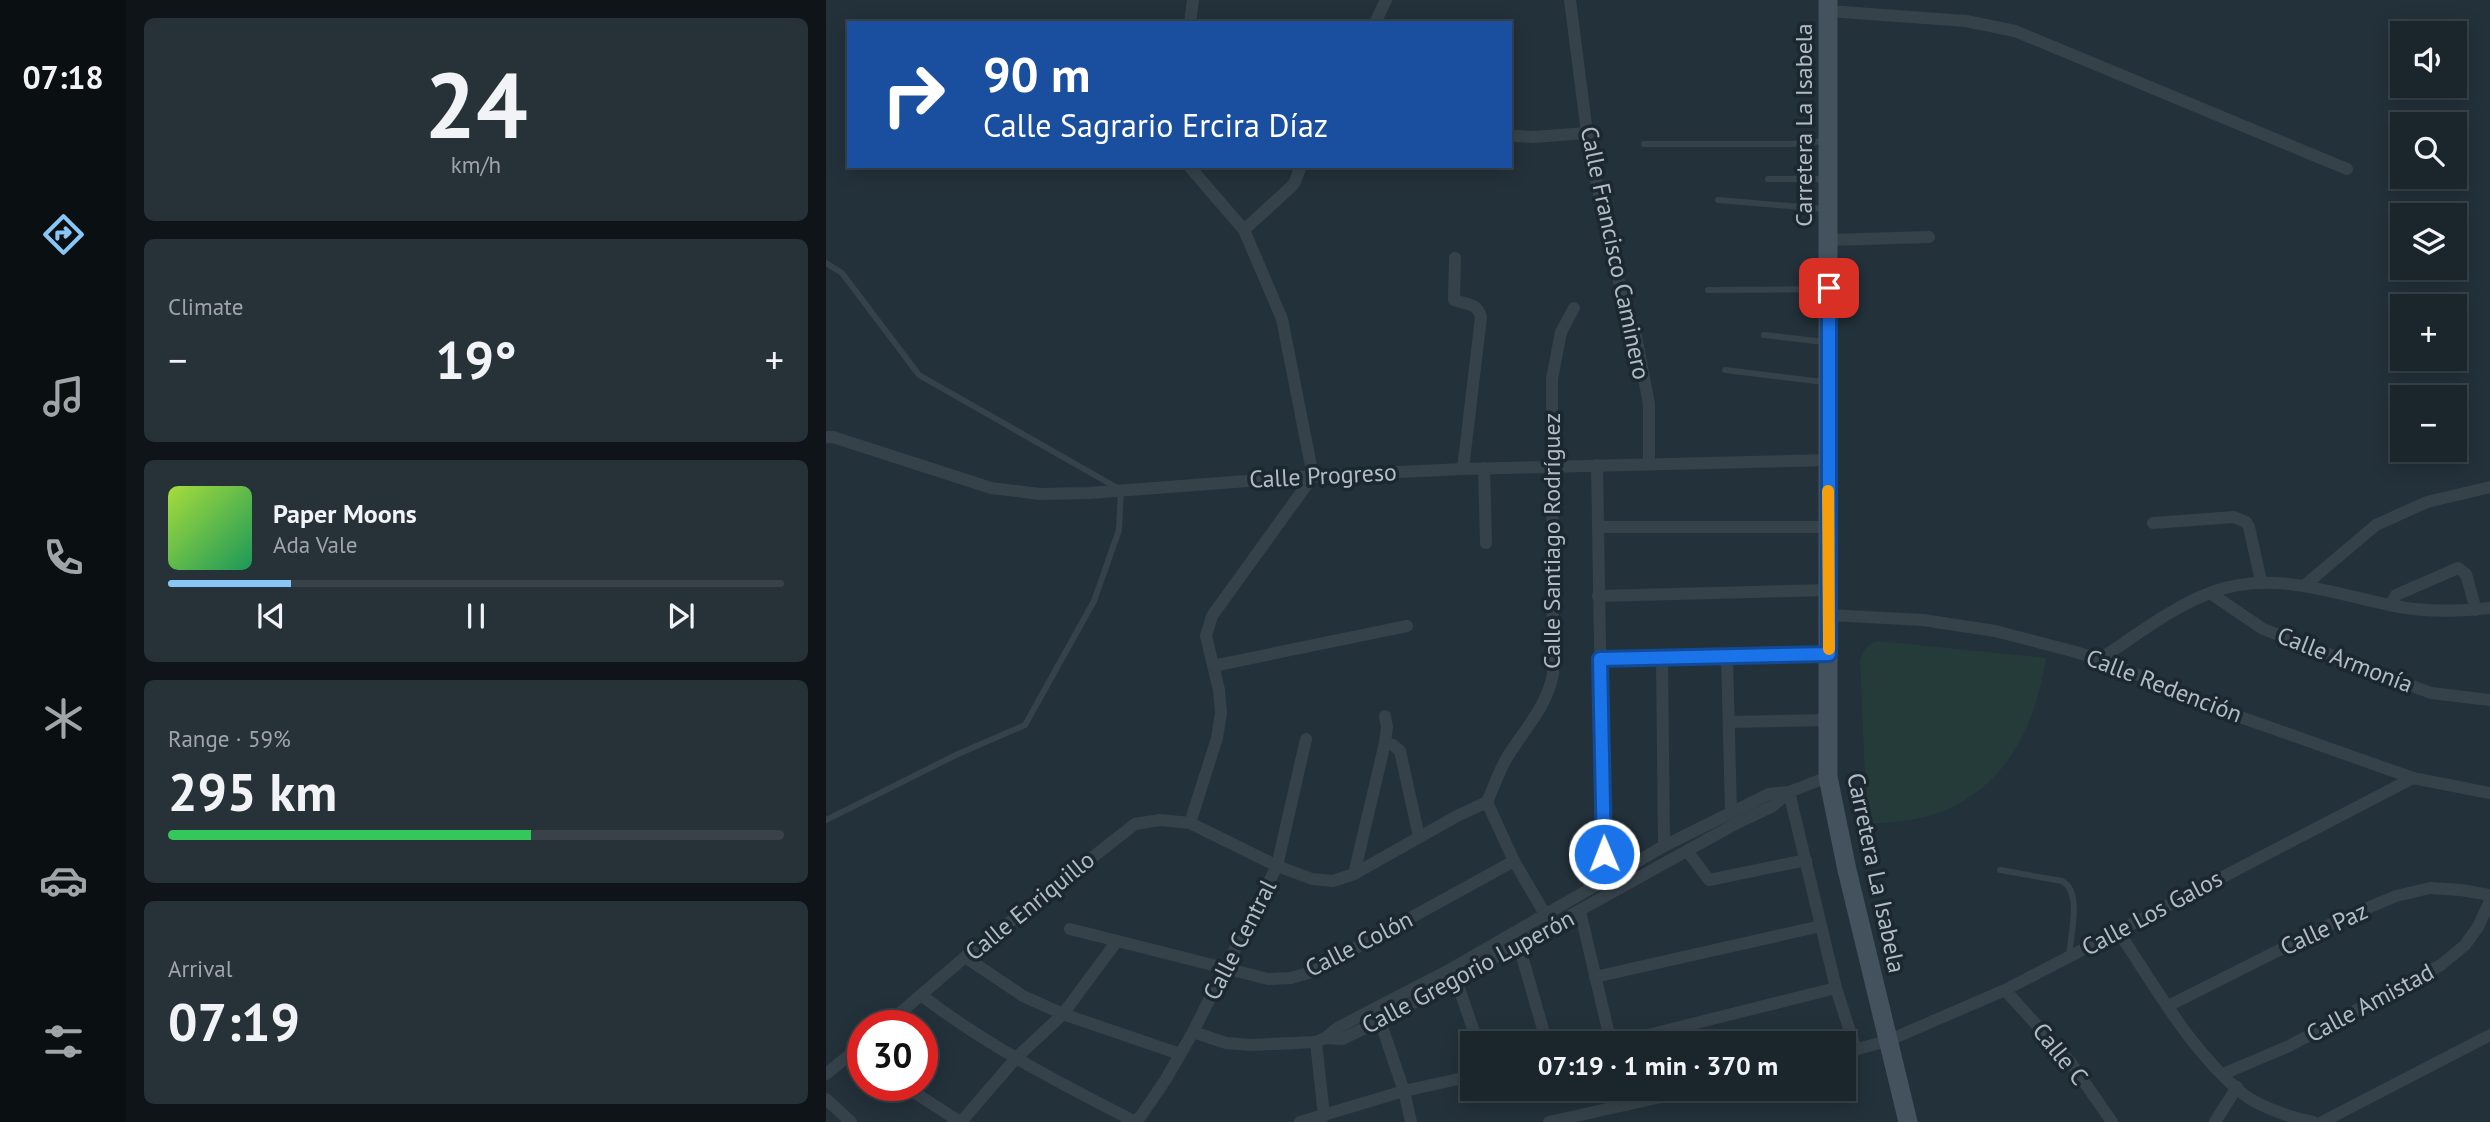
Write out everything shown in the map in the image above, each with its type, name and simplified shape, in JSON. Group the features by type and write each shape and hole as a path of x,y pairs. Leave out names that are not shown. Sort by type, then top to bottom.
{"main road":[{"name":"Carretera La Isabela","path":"1828,5 1828,777 1847,870 1908,1122"}],"street":[{"path":"1190,21 1192,0"},
{"path":"1376,21 1386,0"},
{"name":"Calle Francisco Caminero","path":"1570,0 1587,133 1612,259 1636,336 1648,404 1649,464"},
{"path":"1828,5 1966,21 2015,31 2347,169"},
{"path":"1515,136 1587,133"},
{"path":"1191,168 1244,230 1282,318 1313,476 1212,617 1206,636 1219,690 1219,725 1190,823 1277,866 1312,879 1333,881 1354,874 1487,802 1514,861 1548,920"},
{"path":"1244,230 1294,184 1300,168"},
{"path":"1829,240 1929,237"},
{"path":"1455,258 1454,300 1472,304 1479,309 1481,317 1463,468"},
{"name":"Calle Santiago Rodríguez","path":"1487,802 1506,760 1542,707 1553,674 1552,379 1561,332 1574,308"},
{"name":"Calle Progreso","path":"826,437 990,488 1040,494 1089,494 1313,476 1463,468 1829,460"},
{"path":"1597,465 1604,881"},
{"path":"1484,468 1486,543"},
{"path":"2305,585 2376,525 2427,502 2490,487"},
{"path":"2153,523 2234,517 2241,519 2249,527 2261,581"},
{"path":"1598,527 1828,527"},
{"path":"2390,605 2396,596 2458,568 2466,574 2476,610"},
{"path":"2100,659 2186,603 2210,593 2261,581 2305,585 2390,605 2447,611 2490,608"},
{"path":"1598,596 1828,590"},
{"name":"Calle Armonía","path":"2210,593 2263,629 2431,694 2490,700"},
{"name":"Calle Redención","path":"1829,615 1923,620 1983,629 2100,659 2229,713 2413,778 2490,793"},
{"path":"1213,666 1407,626"},
{"path":"1600,659 1829,654"},
{"path":"1727,656 1731,812"},
{"path":"1662,658 1664,846"},
{"path":"1354,874 1385,743 1385,716"},
{"path":"1729,722 1829,720"},
{"name":"Calle Central","path":"1133,1122 1141,1115 1193,1032 1277,866 1306,739"},
{"path":"1385,743 1400,751 1419,837"},
{"name":"Calle Gregorio Luperón","path":"1193,1032 1226,1043 1251,1045 1342,1038 1380,1021 1518,939 1604,881 1664,846 1769,794 1789,792 1828,777"},
{"name":"Calle Los Galos","path":"1856,1049 1887,1041 2005,989 2413,778"},
{"path":"1789,792 1845,1031"},
{"name":"Calle Gregorio Luperón","path":"1548,920 1580,911 1737,823 1773,806 1789,792"},
{"name":"Calle Enriquillo","path":"904,1010 965,957 1135,824 1160,820 1190,823"},
{"path":"1688,852 1709,880 1806,860"},
{"name":"Calle Colón","path":"1070,929 1268,979 1291,978 1312,972 1514,861"},
{"name":"Calle Paz","path":"2168,1006 2339,920 2396,896 2430,888 2490,895"},
{"name":"Calle Amistad","path":"2223,1074 2288,1046 2441,965 2465,944 2478,927 2490,901"},
{"path":"1580,911 1610,1031"},
{"path":"1595,977 1821,926"},
{"path":"2118,931 2189,1039 2244,1095 2291,1118 2313,1122"},
{"path":"1518,939 1544,1031"},
{"path":"928,1101 961,1122 1017,1057 1063,1014 1117,941"},
{"path":"965,957 1023,996 1063,1014 1180,1054"},
{"path":"1454,975 1474,1031"},
{"name":"Calle Gregorio Luperón","path":"1321,1040 1339,1027 1454,975"},
{"path":"1662,1031 1836,988"},
{"name":"Calle C","path":"2005,989 2071,1063 2112,1122"},
{"path":"921,995 952,1018 1066,1087 1133,1122"},
{"path":"1380,1021 1404,1091 1411,1122"},
{"path":"2322,1122 2490,1035"},
{"path":"1321,1040 1324,1116"},
{"path":"826,1074 847,1060"},
{"path":"1300,1122 1404,1091 1460,1079"},
{"path":"2215,1122 2237,1087"},
{"path":"826,1099 851,1122"},
{"path":"1626,1101 1627,1105"},
{"path":"1549,1122 1644,1101"}],"lane":[{"path":"1644,144 1791,144 1829,141"},
{"path":"1768,179 1829,179"},
{"path":"1718,201 1829,210"},
{"path":"826,263 842,274 919,374 1121,490 1119,530 1094,601 1025,725 958,754 826,820"},
{"path":"1708,290 1829,288"},
{"path":"1764,335 1790,340 1829,342"},
{"path":"1725,370 1829,382"},
{"path":"2000,870 2062,881 2069,885 2073,893 2074,912 2069,957"}],"green space":[{"path":"1879,641 2046,658 2042,681 2028,725 2005,764 1990,780 1973,795 1932,815 1867,824 1860,661 1866,648"}],"slow traffic":[{"path":"1828,491 1829,649"}],"route":[{"path":"1604,854 1600,659 1829,654 1829,288"}]}
